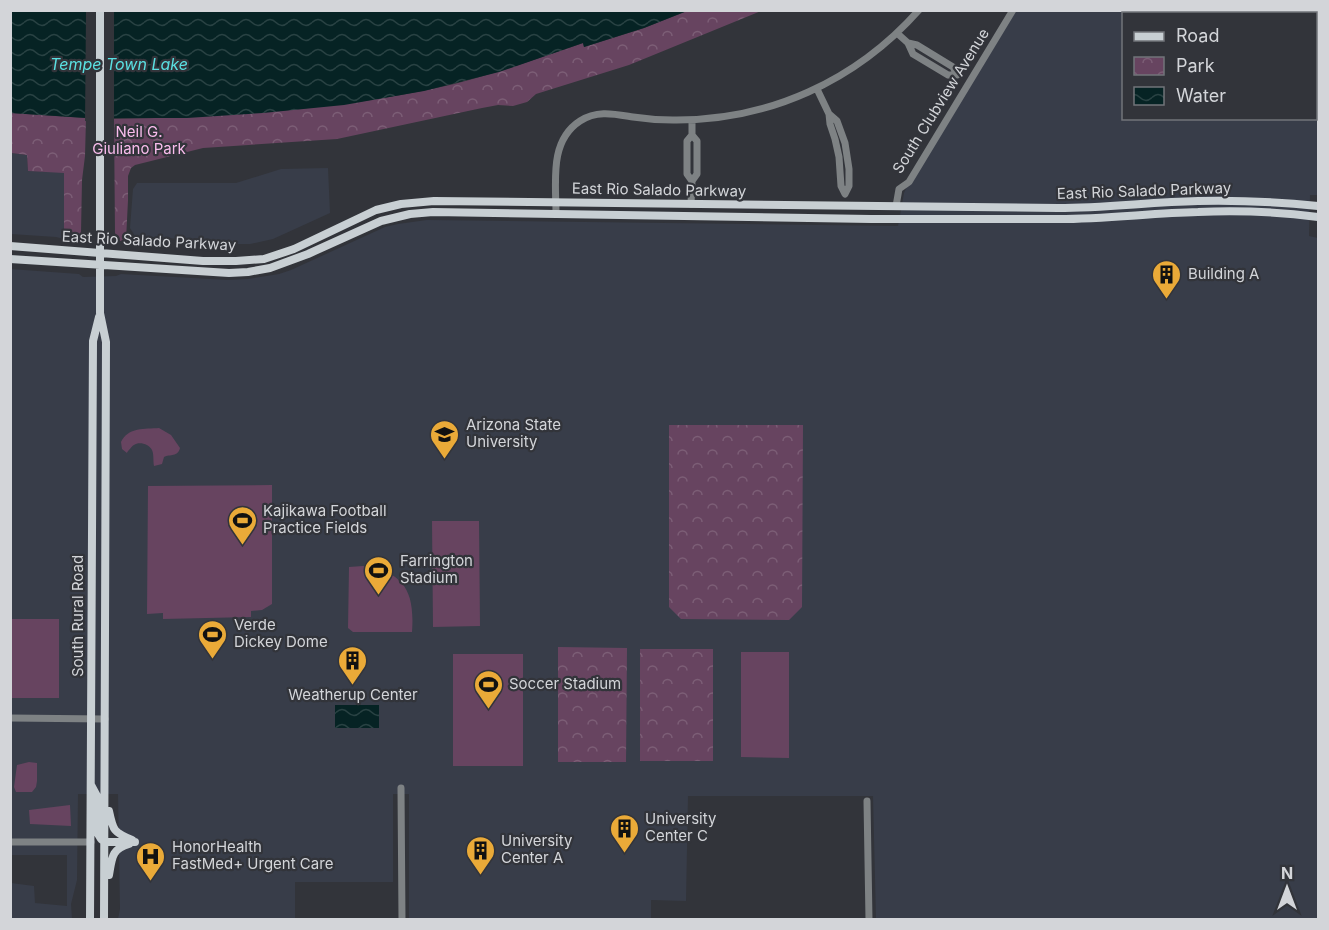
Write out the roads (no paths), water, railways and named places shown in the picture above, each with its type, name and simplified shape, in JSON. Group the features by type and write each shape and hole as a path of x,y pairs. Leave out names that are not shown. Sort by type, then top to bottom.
{"main road":[{"name":"South Rural Road","path":"100,10 100,313 106,342 104,920"},
{"name":"East Rio Salado Parkway","path":"10,246 203,261 255,260 294,249 366,214 391,206 434,201 1087,208 1223,200 1318,206"},
{"name":"East Rio Salado Parkway","path":"10,259 229,273 248,272 270,268 308,255 381,221 410,214 433,212 1088,219 1224,211 1318,217"},
{"name":"South Rural Road","path":"90,920 93,341 100,313"},
{"path":"91,784 98,798 98,834 101,839 105,842 135,842"},
{"path":"105,797 114,830 135,842"},
{"path":"105,895 114,853 119,847 135,842"}],"street":[{"path":"556,214 559,150 568,131 581,120 607,113 652,119 692,120 718,118 768,108 818,89 843,75 898,34 920,10"},
{"name":"South Clubview Avenue","path":"896,206 899,189 909,182 1013,10"},
{"path":"898,34 908,43 917,45 953,67 957,75 969,82"},
{"path":"818,89 830,114 830,124 839,158 841,186 845,194 844,218"},
{"path":"691,204 692,181 687,174 687,141 692,135 692,120"},
{"path":"10,718 105,718"},
{"path":"401,788 402,920"},
{"path":"867,801 869,920"},
{"path":"10,842 91,842"}],"water":[{"name":"Tempe Town Lake","path":"10,11 687,11 644,28 584,47 583,43 499,72 424,91 344,105 263,113 187,118 86,118 11,113"},
{"path":"335,705 379,705 379,728 335,728"}],"place":[{"name":"Building A","path":"1167,300"},
{"name":"Arizona State University","path":"445,460"},
{"name":"Kajikawa Football Practice Fields","path":"242,546"},
{"name":"Farrington Stadium","path":"379,596"},
{"name":"Verde Dickey Dome","path":"213,660"},
{"name":"Weatherup Center","path":"353,686"},
{"name":"Soccer Stadium","path":"488,710"},
{"name":"University Center C","path":"624,854"},
{"name":"University Center A","path":"480,876"},
{"name":"HonorHealth FastMed+ Urgent Care","path":"151,882"}],"park label":[{"name":"Neil G. Giuliano Park","path":"139,140"}]}
